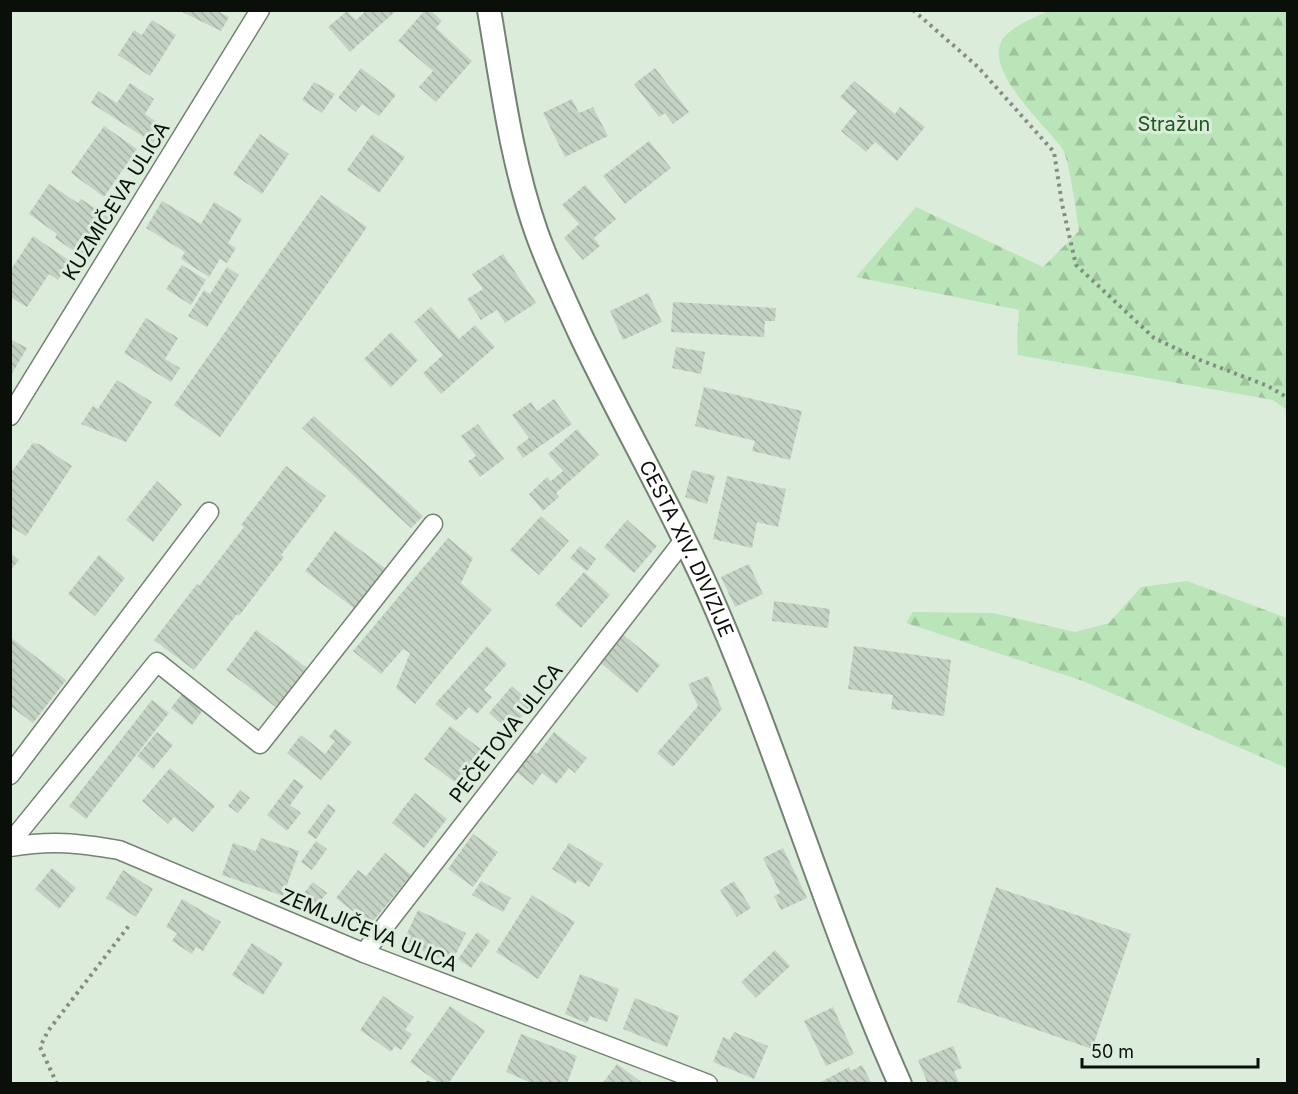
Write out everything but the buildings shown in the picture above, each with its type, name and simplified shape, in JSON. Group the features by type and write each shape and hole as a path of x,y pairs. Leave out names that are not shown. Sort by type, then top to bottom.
{"street":[{"name":"KUZMIČEVA ULICA","path":"11,412 260,10"},
{"name":"CESTA XIV. DIVIZIJE","path":"489,10 513,152 537,233 593,361 718,612 758,712 872,1021 900,1083"},
{"path":"10,775 208,512"},
{"name":"ZEMLJIČEVA ULICA","path":"10,845 157,662 260,744 432,524"},
{"name":"PEČETOVA ULICA","path":"364,953 684,540"},
{"name":"ZEMLJIČEVA ULICA","path":"10,845 76,843 119,850 364,953 708,1083"}],"path":[{"path":"913,10 978,68 1054,152 1062,204 1076,265 1154,338 1200,360 1268,386 1287,398"},
{"path":"57,1083 40,1047 48,1031 131,922"}],"green space":[{"name":"Stražun","path":"1050,10 1287,11 1287,410 1273,400 1018,355 1019,310 856,277 916,207 1043,267 1079,231 1070,176 1063,150 1018,95 1000,63 999,48 1006,35 1021,24"},
{"path":"1187,581 1287,618 1287,768 1083,681 906,623 913,612 993,613 1075,632 1109,623 1141,587"}]}
